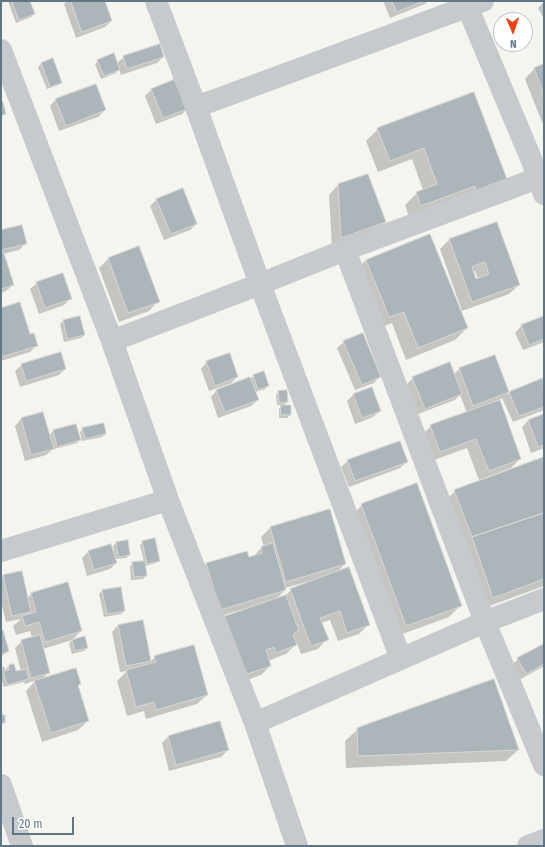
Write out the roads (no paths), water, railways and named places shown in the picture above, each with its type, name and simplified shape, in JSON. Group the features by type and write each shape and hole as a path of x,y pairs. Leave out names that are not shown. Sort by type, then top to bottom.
{"street":[{"path":"156,1 260,284 401,659"},
{"path":"112,341 260,284 540,172 472,3 196,107"},
{"path":"1,50 112,341 168,500 255,723 297,846"},
{"path":"345,250 485,622 544,766"},
{"path":"1,552 168,500"},
{"path":"255,723 485,622 544,599"},
{"path":"1,785 22,846"},
{"path":"528,846 544,840"}]}
